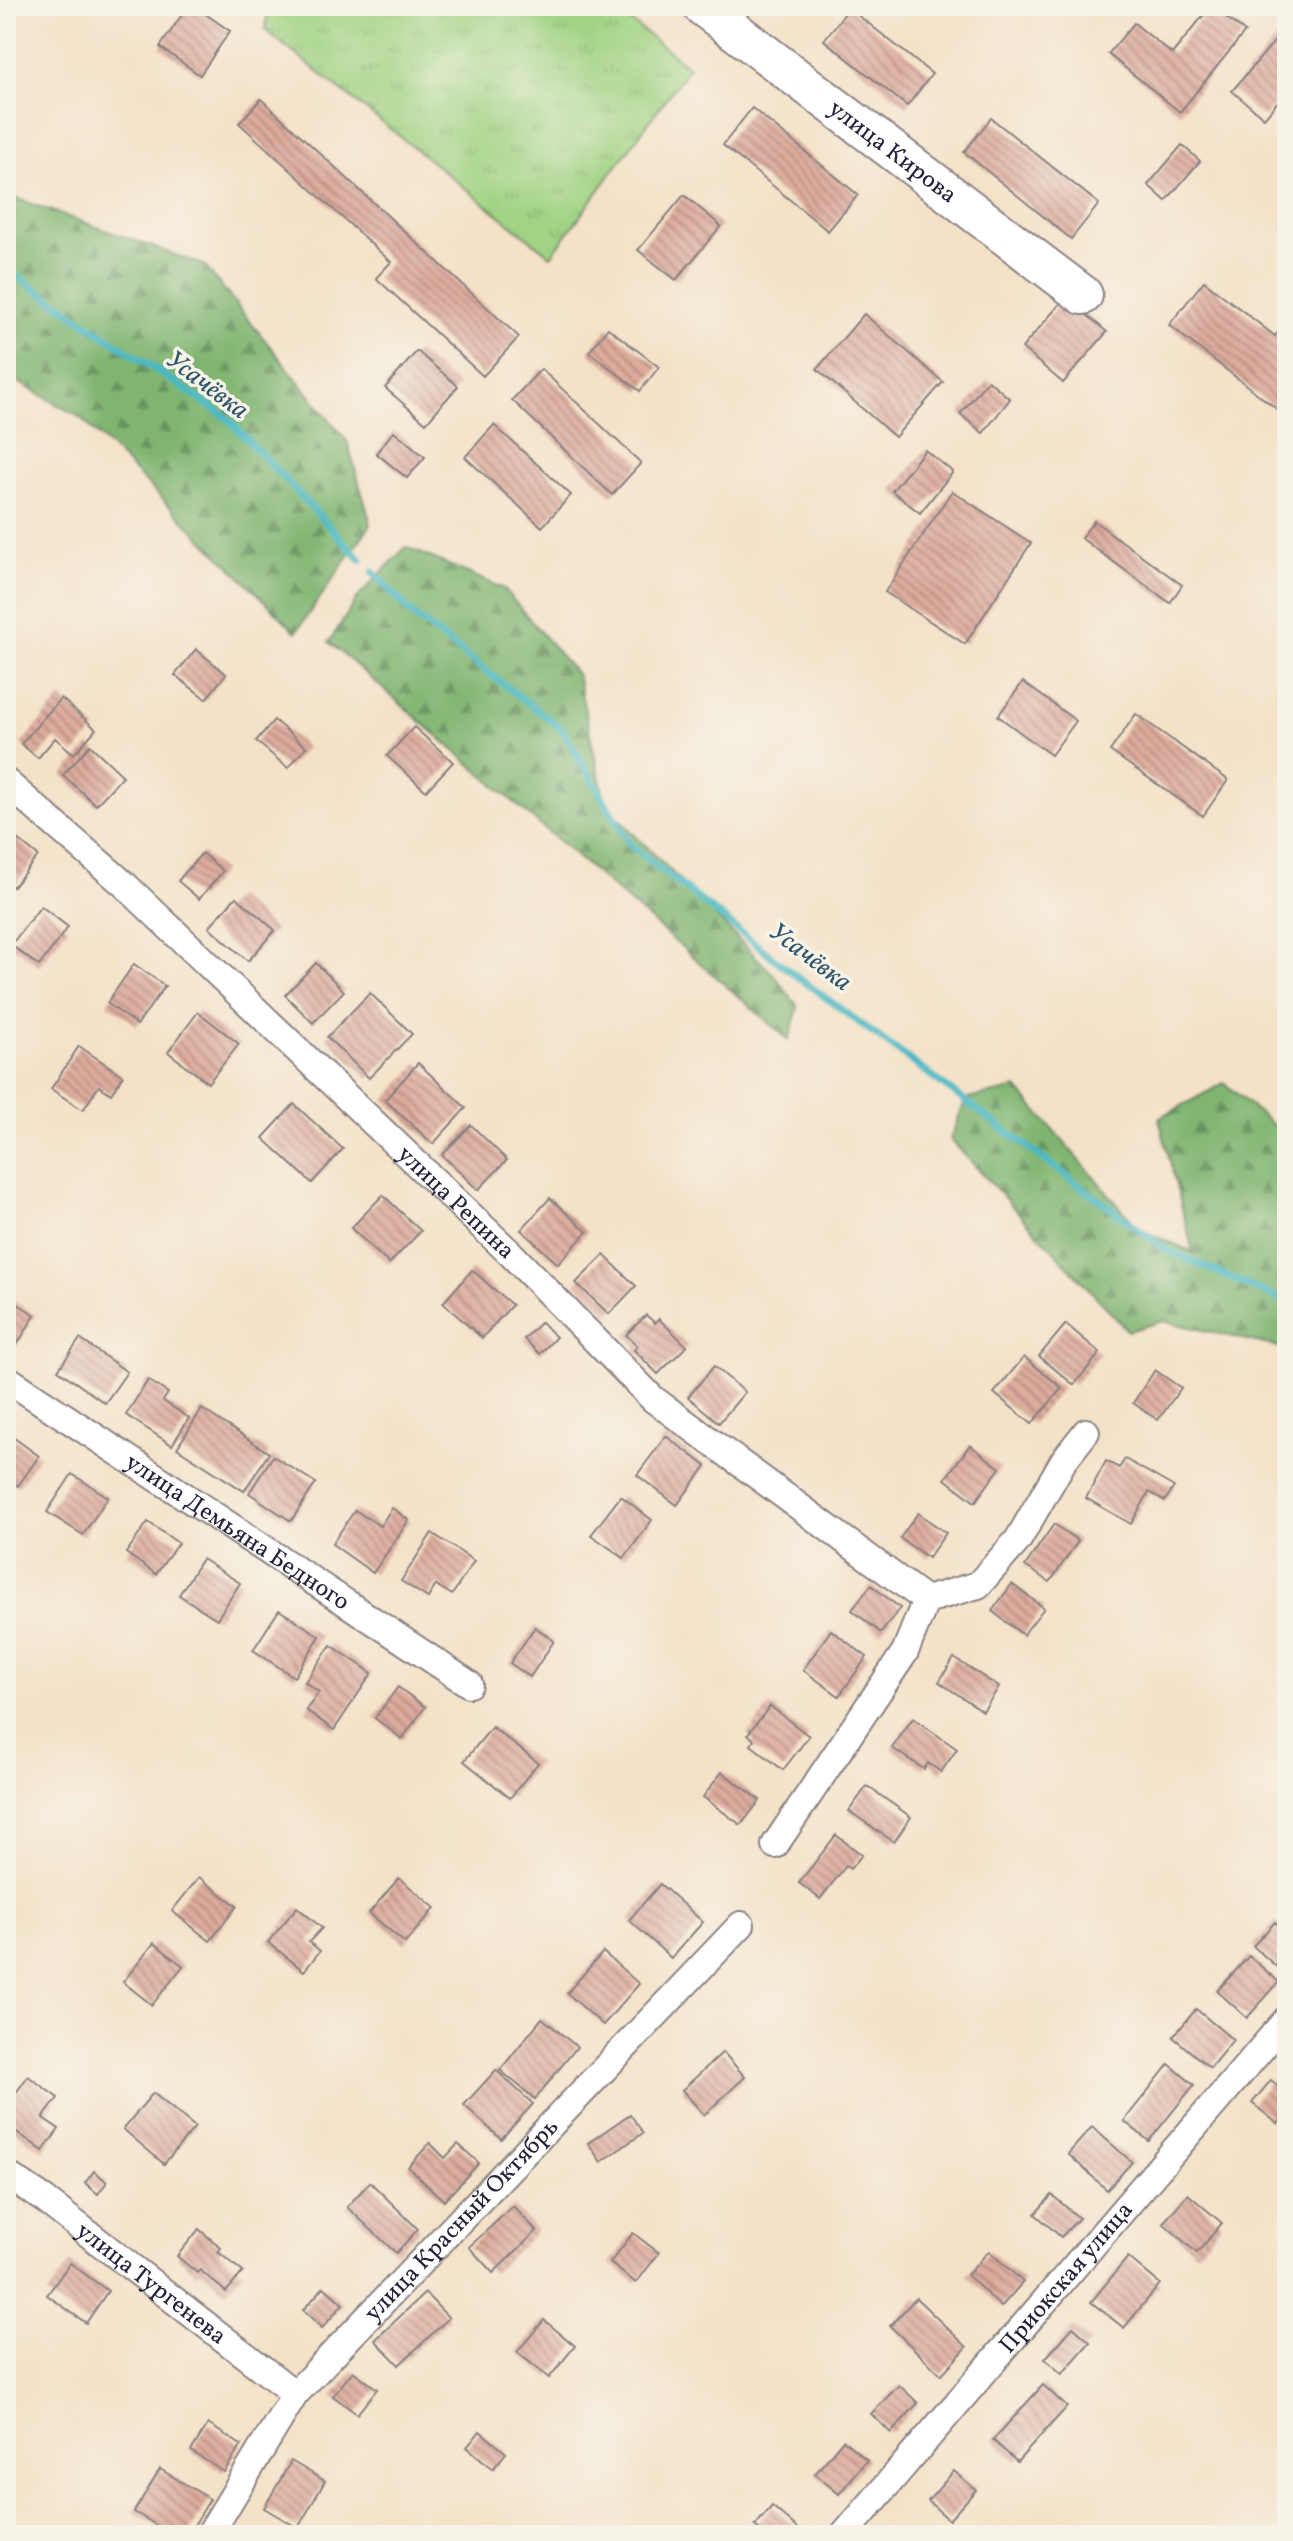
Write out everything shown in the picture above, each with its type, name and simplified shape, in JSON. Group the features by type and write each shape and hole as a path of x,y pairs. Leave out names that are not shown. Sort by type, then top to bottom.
{"street":[{"name":"улица Кирова","path":"702,6 1083,295"},
{"name":"улица Репина","path":"6,782 137,896 499,1243 653,1399 926,1600"},
{"name":"улица Демьяна Бедного","path":"6,1378 469,1684"},
{"path":"775,1845 905,1652 926,1600 978,1585 1018,1540 1064,1460 1086,1432"},
{"name":"улица Красный Октябрь","path":"209,2535 295,2394 741,1925"},
{"name":"Приокская улица","path":"844,2535 1287,2019"},
{"name":"улица Тургенева","path":"6,2174 45,2200 295,2394"}],"green space":[{"path":"269,6 611,6 689,67 551,256 265,30"},
{"path":"6,192 15,198 204,265 347,441 371,524 296,632 81,418 6,375"},
{"path":"406,547 503,588 577,675 606,806 775,976 798,1007 789,1040 329,642 359,596"},
{"path":"1224,1083 1287,1137 1287,1349 1163,1321 1128,1331 950,1139 966,1099 1017,1088 1139,1229 1193,1252 1159,1118"}],"building":[{"path":"188,6 194,6 230,31 200,75 160,47"},
{"path":"1211,6 1245,32 1180,112 1108,54 1134,23 1172,54"},
{"path":"849,8 932,74 907,106 824,40"},
{"path":"1278,37 1287,45 1287,91 1264,118 1232,91"},
{"path":"261,99 519,337 483,376 376,278 391,262 239,123"},
{"path":"752,108 858,195 828,231 723,145"},
{"path":"991,118 1099,204 1071,239 964,152"},
{"path":"1182,145 1200,161 1166,201 1148,185"},
{"path":"684,195 721,226 676,280 638,250"},
{"path":"1204,281 1275,336 1287,321 1287,417 1169,325"},
{"path":"1066,297 1107,332 1063,383 1022,348"},
{"path":"864,314 943,382 895,437 817,369"},
{"path":"608,328 659,367 640,391 589,352"},
{"path":"417,351 458,386 426,423 385,388"},
{"path":"541,369 641,463 612,495 512,400"},
{"path":"988,380 1010,399 983,433 960,414"},
{"path":"494,425 571,495 542,527 465,457"},
{"path":"394,431 425,457 407,478 376,453"},
{"path":"925,450 953,472 920,513 892,491"},
{"path":"952,491 1031,543 965,644 885,592"},
{"path":"1094,521 1182,585 1170,603 1081,538"},
{"path":"196,649 226,674 206,699 175,675"},
{"path":"1023,682 1076,721 1051,755 998,716"},
{"path":"61,698 96,729 74,754 55,738 38,758 21,744"},
{"path":"1136,714 1228,780 1203,816 1110,751"},
{"path":"274,720 306,747 288,768 256,741"},
{"path":"414,727 453,762 426,791 387,756"},
{"path":"90,745 123,776 96,805 63,775"},
{"path":"6,830 38,856 13,887 6,881"},
{"path":"202,853 223,871 199,899 178,881"},
{"path":"236,897 275,930 248,961 209,927"},
{"path":"41,906 68,927 39,966 11,945"},
{"path":"316,963 344,991 313,1023 285,995"},
{"path":"134,964 165,986 137,1025 107,1003"},
{"path":"370,993 412,1034 369,1078 327,1037"},
{"path":"198,1012 239,1044 208,1083 168,1052"},
{"path":"79,1046 123,1076 111,1094 99,1086 83,1110 51,1089"},
{"path":"418,1063 466,1108 433,1144 385,1100"},
{"path":"294,1104 343,1149 312,1183 263,1138"},
{"path":"471,1125 507,1160 478,1190 442,1155"},
{"path":"383,1195 421,1231 389,1264 351,1228"},
{"path":"550,1198 587,1232 558,1264 521,1230"},
{"path":"604,1255 636,1286 609,1314 576,1283"},
{"path":"472,1270 512,1305 482,1338 443,1303"},
{"path":"6,1296 35,1315 17,1345 6,1338"},
{"path":"646,1315 655,1323 659,1319 687,1346 658,1374 634,1350 638,1346 626,1335"},
{"path":"541,1322 556,1337 540,1354 524,1339"},
{"path":"1066,1324 1100,1353 1074,1385 1039,1356"},
{"path":"80,1339 127,1372 105,1403 58,1370"},
{"path":"1024,1357 1062,1388 1032,1424 994,1393"},
{"path":"714,1366 745,1392 719,1423 688,1397"},
{"path":"1155,1370 1181,1388 1158,1420 1133,1403"},
{"path":"148,1380 168,1393 163,1401 189,1418 172,1445 126,1415"},
{"path":"202,1409 269,1453 244,1491 177,1448"},
{"path":"10,1435 39,1456 18,1486 6,1478 6,1441"},
{"path":"666,1436 706,1466 677,1505 637,1475"},
{"path":"970,1445 1000,1468 975,1502 945,1479"},
{"path":"273,1456 316,1483 291,1521 249,1493"},
{"path":"1125,1459 1174,1487 1165,1501 1149,1492 1131,1524 1086,1498 1106,1461 1119,1468"},
{"path":"72,1474 108,1497 83,1535 47,1512"},
{"path":"621,1496 652,1520 624,1558 591,1535"},
{"path":"392,1508 409,1520 373,1573 332,1544 355,1510 380,1526"},
{"path":"918,1513 946,1533 928,1558 900,1538"},
{"path":"148,1522 178,1543 156,1574 126,1553"},
{"path":"1054,1524 1078,1541 1050,1582 1025,1566"},
{"path":"432,1533 474,1561 452,1595 436,1585 428,1598 401,1581"},
{"path":"202,1559 240,1583 217,1619 179,1595"},
{"path":"1012,1584 1044,1608 1023,1635 992,1611"},
{"path":"871,1585 900,1608 881,1633 852,1610"},
{"path":"279,1610 320,1636 294,1677 253,1650"},
{"path":"535,1627 554,1641 530,1677 510,1663"},
{"path":"831,1630 867,1657 839,1696 803,1670"},
{"path":"331,1645 372,1673 334,1730 306,1710 319,1692 305,1682"},
{"path":"954,1658 999,1687 983,1711 939,1682"},
{"path":"398,1687 425,1707 402,1739 375,1718"},
{"path":"770,1706 809,1736 783,1770 751,1745 754,1740 748,1734"},
{"path":"913,1718 957,1749 941,1772 928,1763 924,1769 892,1748"},
{"path":"492,1727 538,1763 510,1798 464,1761"},
{"path":"722,1772 760,1800 741,1825 703,1797"},
{"path":"867,1786 911,1817 894,1842 849,1811"},
{"path":"836,1835 862,1855 850,1869 846,1866 820,1899 799,1883"},
{"path":"199,1877 237,1906 210,1941 172,1911"},
{"path":"399,1878 435,1908 405,1943 369,1913"},
{"path":"660,1884 703,1922 671,1958 629,1920"},
{"path":"297,1907 322,1928 309,1942 320,1951 304,1971 268,1942"},
{"path":"1275,1922 1287,1933 1287,1976 1253,1946"},
{"path":"154,1943 183,1966 152,2005 123,1982"},
{"path":"603,1952 639,1984 603,2025 567,1993"},
{"path":"1249,1956 1279,1982 1247,2018 1217,1991"},
{"path":"1196,2009 1233,2040 1210,2068 1173,2037"},
{"path":"542,2018 577,2047 535,2099 500,2070"},
{"path":"723,2052 745,2077 704,2115 682,2090"},
{"path":"1169,2064 1194,2085 1149,2141 1124,2121"},
{"path":"496,2070 533,2104 501,2139 464,2105"},
{"path":"28,2076 58,2098 43,2118 59,2129 43,2151 6,2124 6,2107"},
{"path":"1271,2080 1287,2094 1287,2113 1278,2124 1252,2103"},
{"path":"153,2093 195,2127 164,2164 123,2129"},
{"path":"630,2114 643,2133 601,2162 588,2143"},
{"path":"1092,2127 1132,2162 1107,2190 1068,2154"},
{"path":"430,2143 445,2158 458,2144 479,2163 444,2201 408,2167"},
{"path":"94,2171 107,2182 98,2194 85,2183"},
{"path":"370,2182 418,2229 396,2253 347,2207"},
{"path":"1188,2194 1222,2223 1197,2253 1163,2223"},
{"path":"1052,2195 1079,2218 1061,2237 1035,2214"},
{"path":"513,2206 537,2231 493,2273 469,2247"},
{"path":"199,2229 221,2248 218,2252 243,2272 226,2292 177,2256"},
{"path":"633,2233 659,2253 636,2283 610,2263"},
{"path":"989,2251 1023,2282 1001,2307 967,2275"},
{"path":"1128,2257 1160,2284 1124,2328 1091,2302"},
{"path":"70,2263 108,2291 86,2323 47,2295"},
{"path":"324,2287 343,2304 322,2328 303,2310"},
{"path":"425,2293 449,2318 399,2365 375,2340"},
{"path":"916,2298 967,2347 941,2375 890,2326"},
{"path":"544,2320 575,2346 549,2378 517,2352"},
{"path":"1073,2327 1090,2342 1062,2374 1045,2359"},
{"path":"353,2371 377,2389 357,2414 333,2396"},
{"path":"899,2385 918,2403 891,2433 871,2414"},
{"path":"1043,2385 1067,2407 1017,2462 993,2440"},
{"path":"208,2424 241,2445 224,2472 191,2451"},
{"path":"480,2431 506,2453 493,2469 467,2447"},
{"path":"843,2440 867,2460 839,2494 815,2474"},
{"path":"291,2461 325,2481 298,2528 264,2508"},
{"path":"160,2469 210,2499 188,2535 173,2535 134,2512"},
{"path":"954,2471 976,2490 949,2520 928,2501"},
{"path":"772,2506 801,2531 797,2535 766,2535 755,2526"}],"waterway":[{"name":"Усачёвка","path":"6,269 226,417 361,560"},
{"name":"Усачёвка","path":"373,572 414,616 562,729 631,846 799,978 1168,1251 1287,1302"}]}
